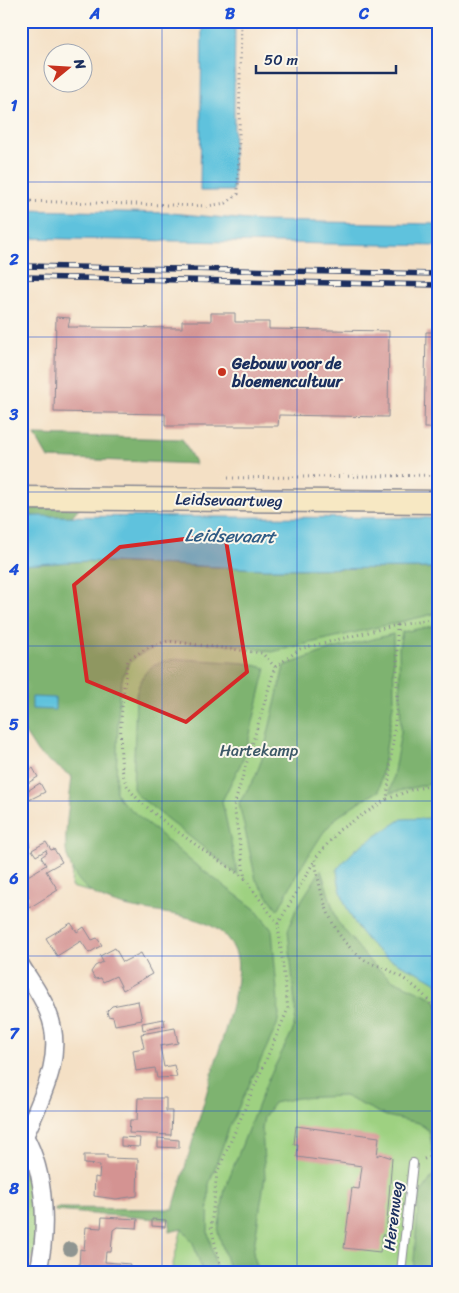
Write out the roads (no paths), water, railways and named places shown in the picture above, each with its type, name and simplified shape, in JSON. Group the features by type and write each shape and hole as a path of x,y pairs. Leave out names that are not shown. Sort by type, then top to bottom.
{"street":[{"name":"Leidsevaartweg","path":"21,498 438,502"},
{"path":"21,965 48,1011 55,1049 51,1072 23,1137 34,1151 41,1195 42,1254 38,1272"}],"lane":[{"name":"Herenweg","path":"401,1272 413,1163"}],"water":[{"path":"202,21 235,21 233,191 200,191"},
{"path":"21,210 171,213 259,221 438,224 438,246 21,238"},
{"name":"Leidsevaart","path":"21,516 438,518 438,568 266,569 87,561 21,565"},
{"path":"32,697 55,698 55,710 32,709"},
{"path":"438,818 438,984 390,959 369,942 353,920 347,907 342,895 337,869 356,849 402,819"}],"railway":[{"path":"21,266 438,274"},
{"path":"21,277 438,285"}],"place":[{"name":"Gebouw voor de bloemencultuur","path":"222,372"}],"park label":[{"name":"Hartekamp","path":"259,750"}]}
